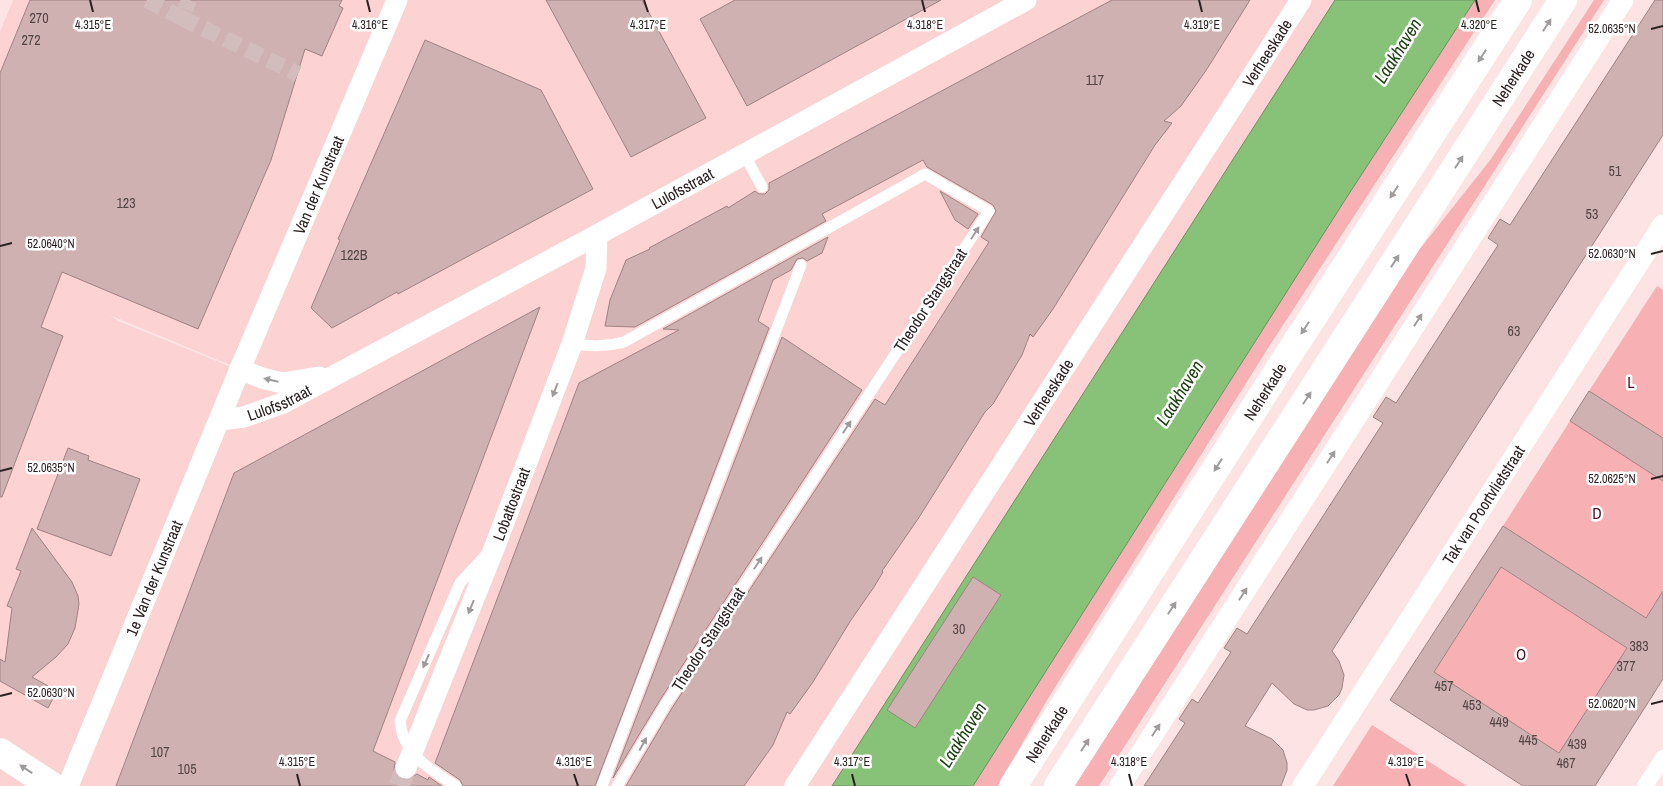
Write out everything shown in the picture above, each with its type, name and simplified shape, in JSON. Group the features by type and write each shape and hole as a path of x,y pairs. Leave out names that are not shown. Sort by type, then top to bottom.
{"main road":[{"name":"Neherkade","path":"1013,786 1518,0"},
{"name":"Neherkade","path":"1058,786 1563,0"},
{"path":"0,752 52,786"}],"street":[{"name":"Van der Kunstraat","path":"240,369 397,0"},
{"name":"Lulofsstraat","path":"220,420 244,417 283,403 597,235 1026,0"},
{"name":"Verheeskade","path":"795,786 1301,0"},
{"path":"1120,786 1623,0"},
{"name":"Tak van Poortvlietstraat","path":"1303,786 1663,225"},
{"name":"Lobattostraat","path":"409,761 495,546 572,344 596,268 597,235"},
{"name":"Lulofsstraat","path":"240,369 262,378 282,383 336,374"},
{"name":"1e Van der Kunstraat","path":"68,786 240,369"},
{"path":"1645,786 1663,758"}],"lane":[{"path":"744,154 762,187"},
{"name":"Theodor Stangstraat","path":"572,344 598,347 624,342 925,174 989,211 666,704 617,786"},
{"path":"602,786 801,265"},
{"path":"456,786 424,765 409,748 401,736 400,722 460,584 495,546"},
{"path":"409,761 462,786"}],"shaded area":[{"path":"13,0 397,0 240,369 110,315 118,321 241,371 404,0 1371,0 841,786 0,786 0,32"}],"green space":[{"path":"1475,0 1495,0 1270,345 1047,700 998,786 973,786 1345,200"},
{"path":"1594,0 1604,0 1099,786 1074,786 1412,259 1491,159"},
{"name":"L","path":"1657,286 1663,290 1663,438 1589,391"},
{"name":"D","path":"1570,421 1663,481 1663,591 1646,618 1503,526"},
{"name":"O","path":"1483,556 1627,648 1559,753 1416,661 1438,665 1489,587 1471,575"},
{"path":"1372,725 1467,786 1333,786"}],"water":[{"name":"Laakhaven","path":"1335,0 1475,0 1345,200 973,786 832,786"}],"building":[{"path":"30,0 342,0 339,6 343,8 322,56 305,49 271,160 198,329 62,272 41,327 63,336 2,497 0,497 0,73"},
{"path":"546,0 642,0 706,118 631,157"},
{"path":"735,0 941,0 747,106 700,19"},
{"path":"1112,0 1250,0 1207,69 1181,106 1164,121 1172,123 1155,145 1053,309 1033,337 1030,334 1022,355 993,404 985,412 918,519 882,571 874,587 851,620 813,682 790,714 787,712 773,745 744,786 626,786 672,708 875,399 885,405 989,242 981,237 996,211 993,205 927,167 923,160 822,214 826,221 635,327 605,326 610,300 626,260 650,249 727,206 728,208 755,191 759,194 765,194 769,190 769,183"},
{"path":"1655,0 1663,0 1663,135 1332,651 1339,661 1344,675 1339,695 1328,706 1307,710 1294,704 1272,683 1245,726 1272,739 1283,750 1287,770 1281,786 1144,786 1185,723 1179,719 1192,699 1198,703 1231,652 1224,648 1237,628 1247,634 1383,423 1373,417 1386,397 1396,403 1498,245 1488,238 1500,219 1510,225"},
{"path":"425,40 541,90 593,189 332,328 311,308 340,240 338,239"},
{"path":"940,191 978,214 968,229 955,220"},
{"path":"828,237 822,253 807,261 803,258 797,259 791,270 773,280 758,321 769,328 595,786 463,786 460,780 435,763 579,383 679,330 663,329"},
{"path":"540,307 373,751 395,762 394,770 401,779 408,780 417,774 428,780 429,777 442,786 116,786 234,473"},
{"path":"782,337 862,390 660,700 613,778"},
{"path":"1589,391 1663,438 1663,481 1570,421"},
{"path":"68,448 89,456 88,460 140,479 111,556 37,529"},
{"path":"1503,526 1646,618 1663,591 1663,679 1595,786 1523,786 1390,700","holes":["1501,567 1627,648 1559,753 1434,672"]},
{"path":"32,528 72,582 79,604 75,628 68,644 32,677 57,691 48,708 0,681 0,659 5,662 12,608 7,606 21,571 16,569"},
{"path":"973,577 1001,595 915,728 887,710"}],"tunnel":[{"path":"147,0 182,18 189,0"},
{"path":"182,18 298,74"},
{"path":"399,786 406,768"}]}
